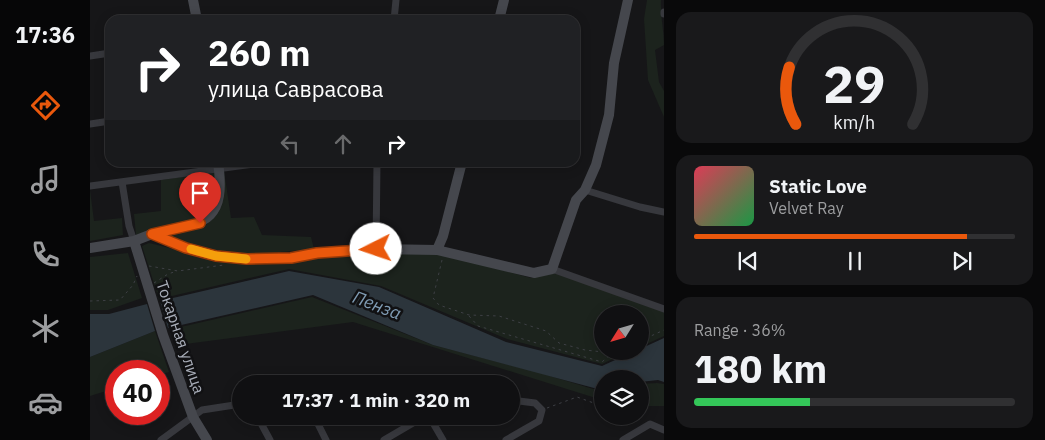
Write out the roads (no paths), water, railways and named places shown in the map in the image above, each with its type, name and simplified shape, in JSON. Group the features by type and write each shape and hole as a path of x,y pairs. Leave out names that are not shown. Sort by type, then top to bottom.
{"street":[{"path":"193,0 196,15"},
{"path":"394,15 396,0"},
{"path":"500,15 504,0"},
{"path":"552,269 576,200 585,190 596,165 609,115 614,63 628,0"},
{"path":"90,56 105,54"},
{"path":"90,124 105,122"},
{"path":"90,186 212,167"},
{"path":"90,248 134,241 152,234 200,223 213,213 220,197 218,167"},
{"path":"376,249 377,167"},
{"path":"440,251 461,167"},
{"path":"122,182 129,226 134,241"},
{"path":"585,190 640,207 664,212"},
{"path":"152,234 186,248 216,256 247,259 291,258 317,253 376,249 440,251 534,273 552,269 664,309"},
{"name":"Токарная улица","path":"134,241 163,335 193,416 207,440"},
{"path":"506,440 539,420 542,410 535,403 520,401"},
{"path":"161,440 202,410 232,405"},
{"path":"623,440 650,424 664,430"},
{"path":"262,425 270,440"},
{"path":"318,425 326,440"},
{"path":"384,440 410,425"},
{"path":"434,425 443,440"}],"water":[{"name":"Пенза","path":"289,271 379,287 506,342 602,366 615,360 649,360 649,345 664,338 664,382 658,380 649,381 649,370 594,370 594,388 433,345 313,295 168,328 160,301"},
{"path":"147,304 155,331 90,357 90,314 109,314"}]}
